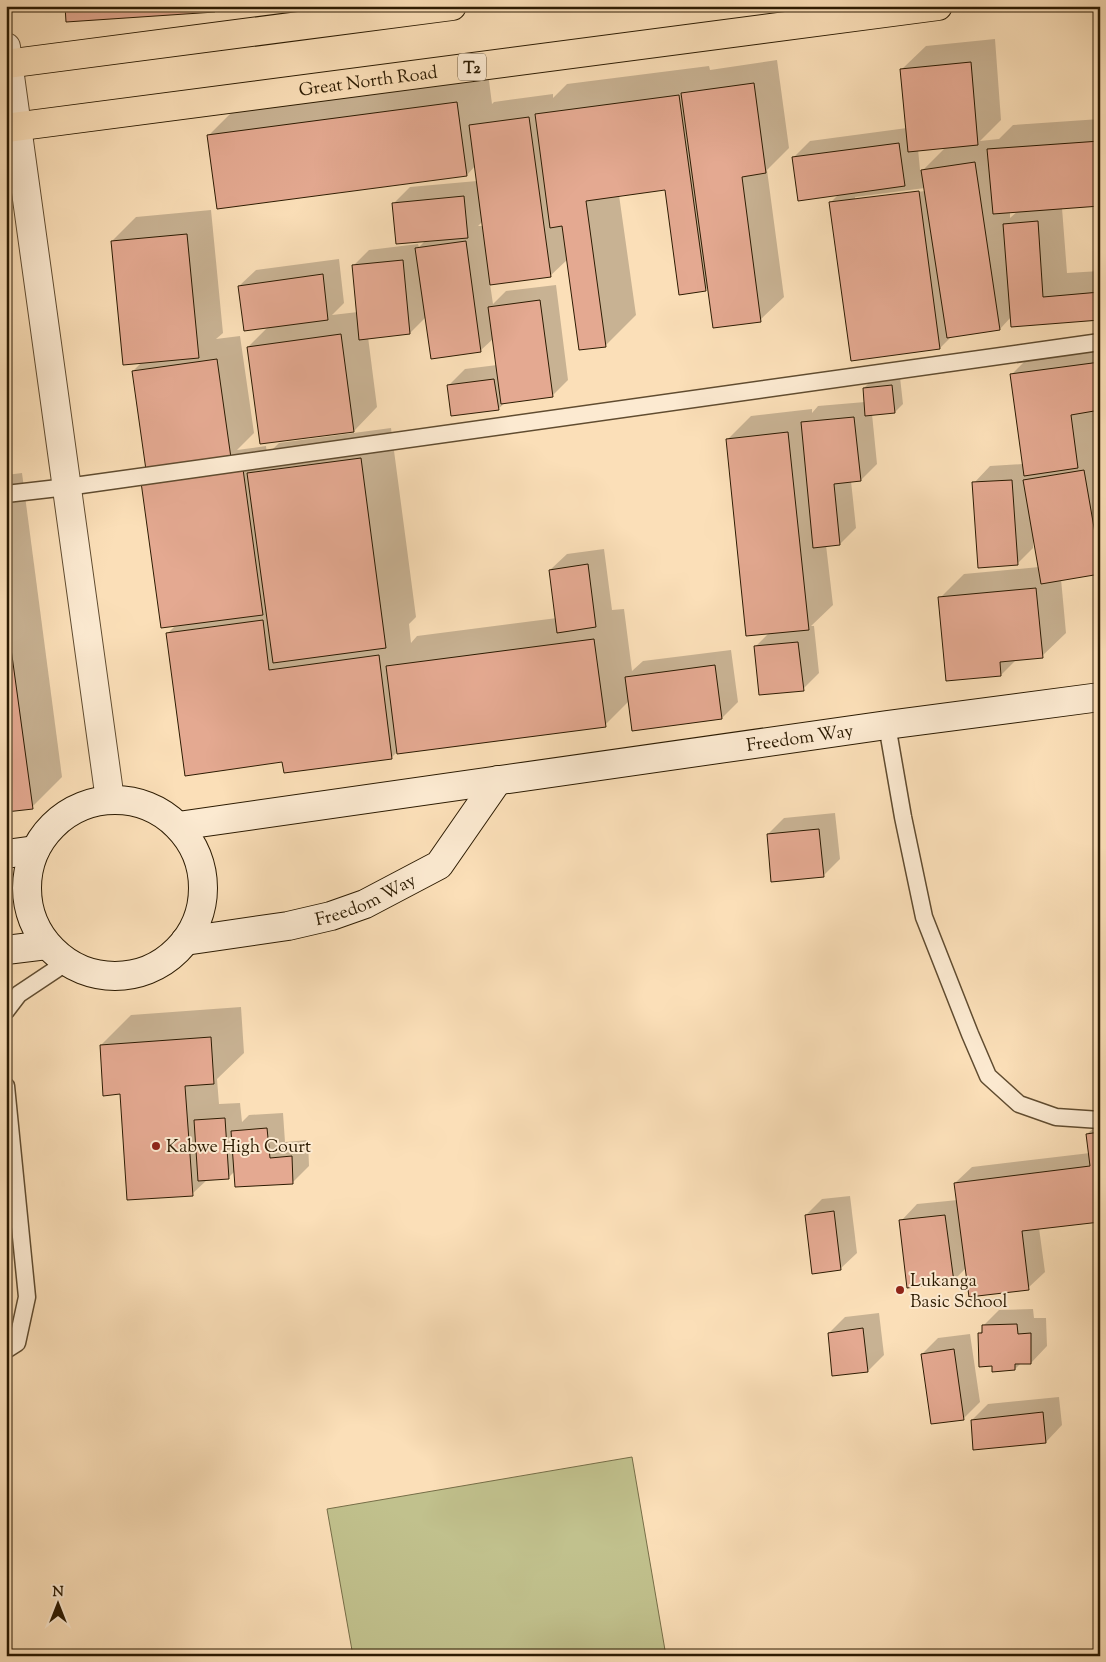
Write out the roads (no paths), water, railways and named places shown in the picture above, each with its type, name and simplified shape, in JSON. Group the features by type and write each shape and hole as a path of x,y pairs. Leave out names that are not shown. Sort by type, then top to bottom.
{"highway":[{"path":"7,59 452,6"},
{"name":"Great North Road","path":"12,127 938,6"}],"main road":[{"path":"7,59 12,127 67,487 110,800"},
{"name":"Freedom Way","path":"178,826 887,725 1100,697"},
{"name":"Freedom Way","path":"186,941 288,926 331,916 365,904 439,865 498,780"},
{"path":"110,800 135,802 158,811 178,826 193,846 202,870 203,895 198,919 186,941 166,959 143,971 117,976 91,973 57,953 34,924 27,899 27,874 35,850 48,830 65,815 87,804 110,800"},
{"path":"6,854 35,850"},
{"path":"6,950 57,953"}],"lane":[{"path":"6,494 1100,342"},
{"path":"887,725 903,817 924,917 988,1076 1019,1104 1056,1117 1100,1120"},
{"path":"6,1011 18,994 57,953"},
{"path":"6,1086 27,1297 17,1343 6,1350"}],"place":[{"name":"Kabwe High Court","path":"156,1146"},
{"name":"Lukanga Basic School","path":"900,1290"}]}
